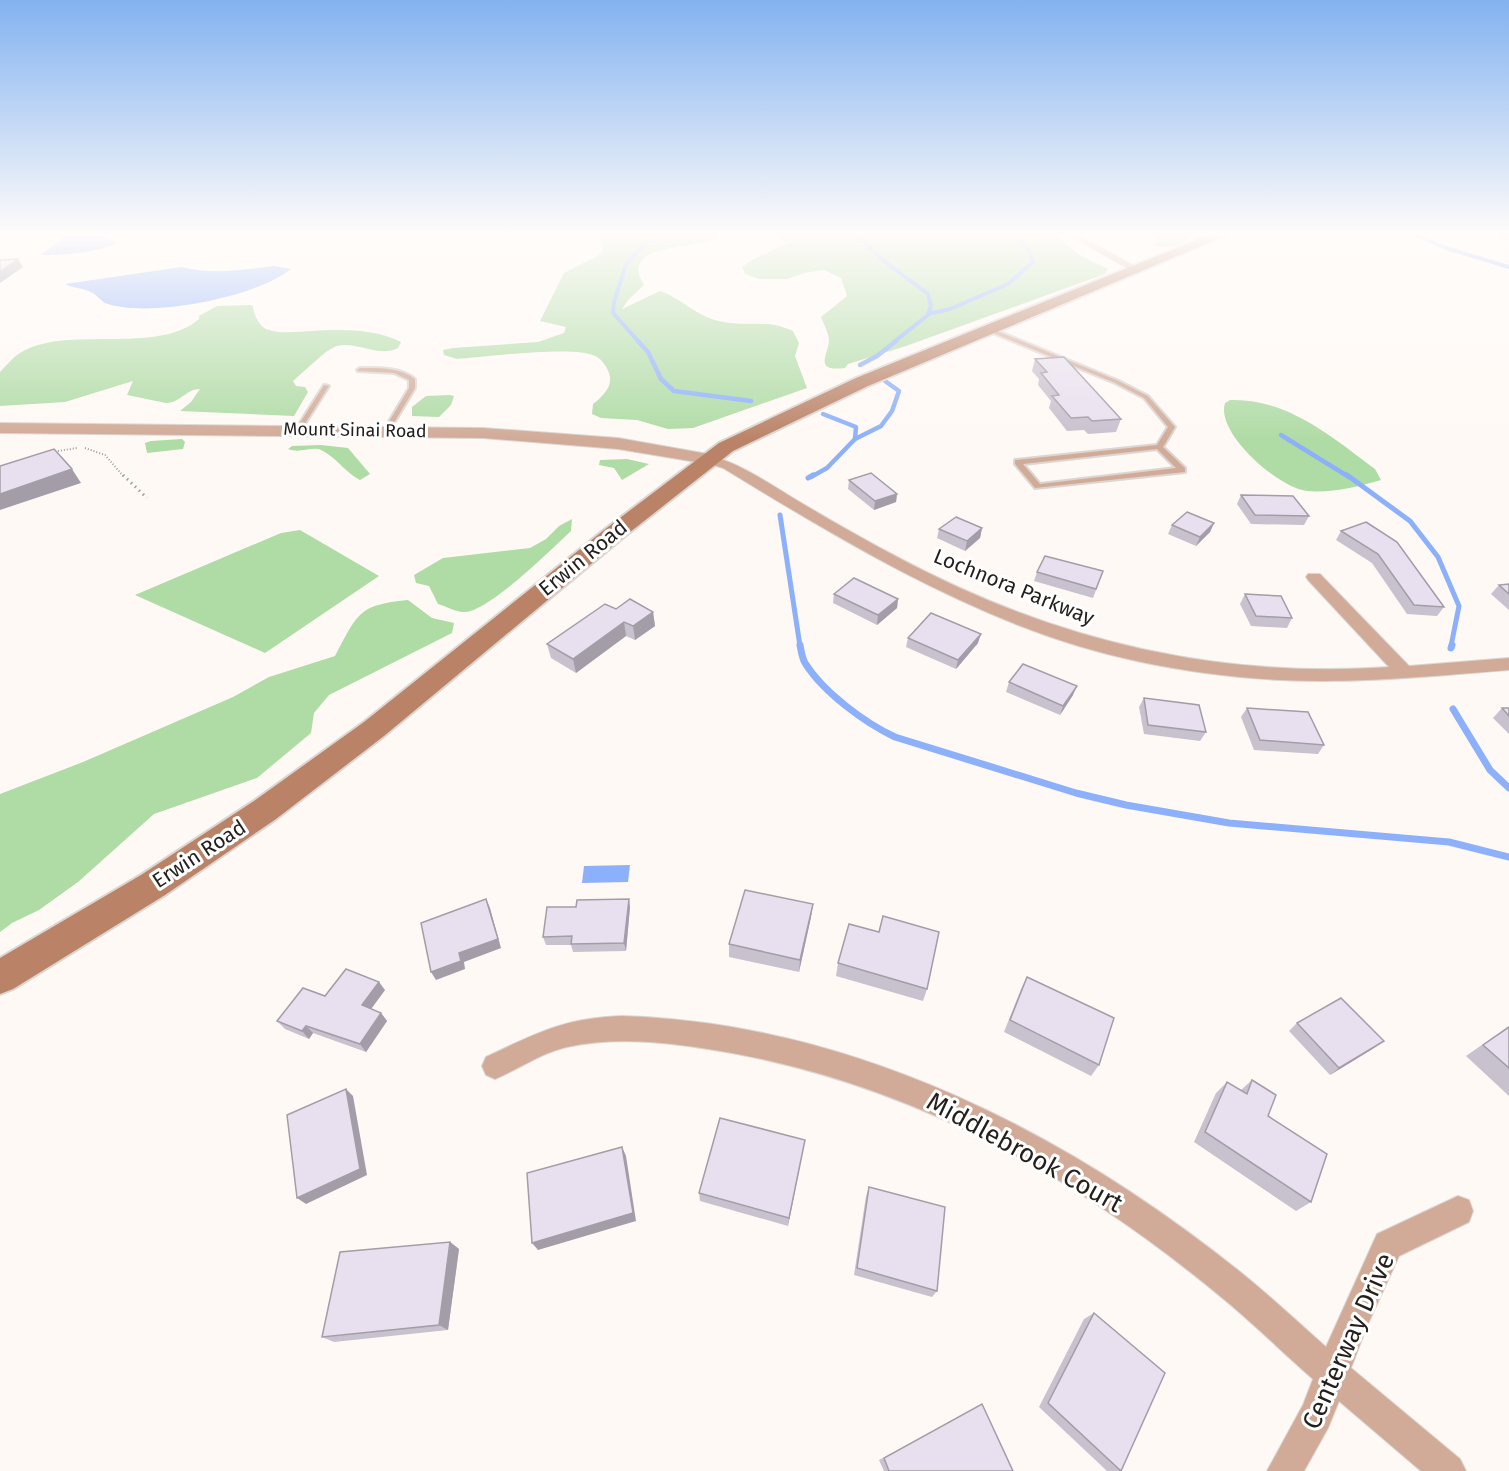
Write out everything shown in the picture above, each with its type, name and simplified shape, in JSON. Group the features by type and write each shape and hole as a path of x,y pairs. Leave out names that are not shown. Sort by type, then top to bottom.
{"main road":[{"name":"Erwin Road","path":"0,977 153,885 265,810 374,729 708,459 742,438 803,408 1055,304"}],"street":[{"name":"Mount Sinai Road","path":"0,428 387,430 572,437 654,448 708,459"},
{"name":"Lochnora Parkway","path":"708,459 728,465 873,551 971,599 1070,637 1152,658 1203,667 1312,675 1509,664"},
{"path":"1314,577 1403,671"},
{"name":"Middlebrook Court","path":"495,1066 563,1036 594,1030 628,1029 748,1042 793,1052 873,1076 954,1106 1121,1203 1219,1275 1448,1471"},
{"name":"Centerway Drive","path":"1285,1471 1316,1416 1353,1320 1388,1245 1458,1211"}],"lane":[{"path":"990,330 1117,382 1146,397 1172,427 1159,447"},
{"path":"360,370 404,373 412,379 412,388 387,430"},
{"path":"299,429 326,386"},
{"path":"1159,447 1182,470 1038,486 1018,462 1147,448 1159,447"}],"path":[{"path":"46,453 69,448 92,448 109,457 140,494 147,498"}],"green space":[{"path":"549,304 626,304 622,309 633,304 684,304 719,321 775,325 793,331 799,343 795,356 807,388 693,428 668,429 637,420 601,418 592,414 593,404 606,391 610,382 604,363 595,356 585,353 550,352 457,359 444,355 443,350 453,348 538,342 564,333 566,327 540,321"},
{"path":"838,304 1023,304 906,346 848,364 845,368 835,369 826,365 825,357 829,338 821,317"},
{"path":"217,306 253,306 255,316 261,325 272,331 358,331 381,335 401,342 398,348 391,351 345,345 332,348 293,381 296,386 305,387 308,392 294,416 180,411 191,402 200,389 166,403 127,395 133,381 65,402 0,406 0,372 17,355 39,345 86,339 159,336 181,330"},
{"path":"426,396 454,396 451,405 439,417 412,416 412,407"},
{"path":"1230,400 1271,405 1308,422 1375,469 1381,480 1326,491 1307,491 1281,481 1239,444 1225,415 1225,403"},
{"path":"182,439 185,442 183,449 147,453 145,443"},
{"path":"321,445 348,448 370,474 360,480 321,450 288,449 292,446"},
{"path":"627,459 649,464 622,480 614,468 599,465 600,460"},
{"path":"572,519 571,531 550,551 504,591 475,609 462,612 438,604 429,586 416,583 414,575 443,558 530,548"},
{"path":"300,530 379,576 265,653 135,595 281,533"},
{"path":"408,600 432,618 454,623 452,633 329,695 314,713 311,733 257,778 154,814 78,882 39,910 12,923 0,932 0,794 83,762 233,697 269,677 335,656 361,614 378,605"}],"water":[{"path":"108,304 192,304 173,307 124,307"},
{"path":"630,865 628,882 582,883 584,866"}],"building":[{"path":"1064,357 1121,419 1092,421 1088,417 1071,418 1052,396 1059,395 1041,373 1047,372 1035,359"},
{"path":"54,449 72,469 0,494 0,466"},
{"path":"871,473 897,494 875,501 849,480"},
{"path":"1241,495 1293,496 1309,516 1255,515"},
{"path":"1187,512 1214,523 1200,537 1172,525"},
{"path":"956,517 982,528 967,541 939,529"},
{"path":"1366,522 1397,542 1444,607 1414,605 1378,554 1341,531"},
{"path":"1045,556 1103,571 1096,589 1037,572"},
{"path":"854,578 898,599 878,615 834,594"},
{"path":"1509,584 1509,594 1499,585"},
{"path":"1245,594 1281,596 1292,618 1256,616"},
{"path":"630,599 653,612 633,626 624,622 573,659 547,644 605,604 616,609"},
{"path":"931,613 981,634 958,660 908,638"},
{"path":"1023,664 1077,686 1063,706 1009,682"},
{"path":"1144,698 1199,705 1206,732 1148,725"},
{"path":"1247,708 1308,712 1324,745 1260,740"},
{"path":"1502,708 1509,708 1509,716"},
{"path":"745,890 813,904 800,960 729,944"},
{"path":"486,899 498,939 459,953 461,961 431,972 421,923"},
{"path":"629,899 624,943 571,944 572,936 543,937 547,907 576,907 577,900"},
{"path":"883,916 939,932 927,989 838,963 849,924 879,932"},
{"path":"346,969 379,982 362,1005 381,1013 360,1044 306,1026 302,1031 277,1021 303,988 325,996"},
{"path":"1027,977 1114,1018 1099,1065 1010,1020"},
{"path":"1341,998 1384,1041 1339,1068 1297,1023"},
{"path":"1509,1027 1509,1068 1483,1045"},
{"path":"1252,1080 1276,1095 1268,1116 1327,1154 1311,1202 1205,1132 1227,1082 1247,1094"},
{"path":"346,1089 360,1169 297,1198 287,1115"},
{"path":"720,1118 805,1140 789,1218 699,1193"},
{"path":"622,1147 633,1213 532,1243 527,1173"},
{"path":"869,1187 945,1207 937,1291 857,1268"},
{"path":"450,1242 439,1325 322,1337 340,1252"},
{"path":"1094,1313 1165,1373 1121,1471 1048,1403"},
{"path":"982,1404 1013,1471 889,1471 884,1458"}],"waterway":[{"path":"614,304 613,313 639,342"},
{"path":"928,314 930,304"},
{"path":"928,314 962,304"},
{"path":"894,342 928,314"},
{"path":"638,341 648,352 661,379 674,391 751,401"},
{"path":"860,365 877,356 896,341"},
{"path":"855,439 881,426 892,411 899,391 885,381"},
{"path":"823,414 856,427 855,439"},
{"path":"1281,435 1349,477"},
{"path":"811,477 827,468 855,439"},
{"path":"808,478 813,475"},
{"path":"1347,475 1410,521 1438,557 1459,606 1451,646"},
{"path":"780,515 800,646"},
{"path":"800,645 805,663 822,685 846,706 883,731 895,737 1076,793 1126,805 1229,823 1449,842 1509,857"},
{"path":"1453,709 1490,770 1509,788"}]}
